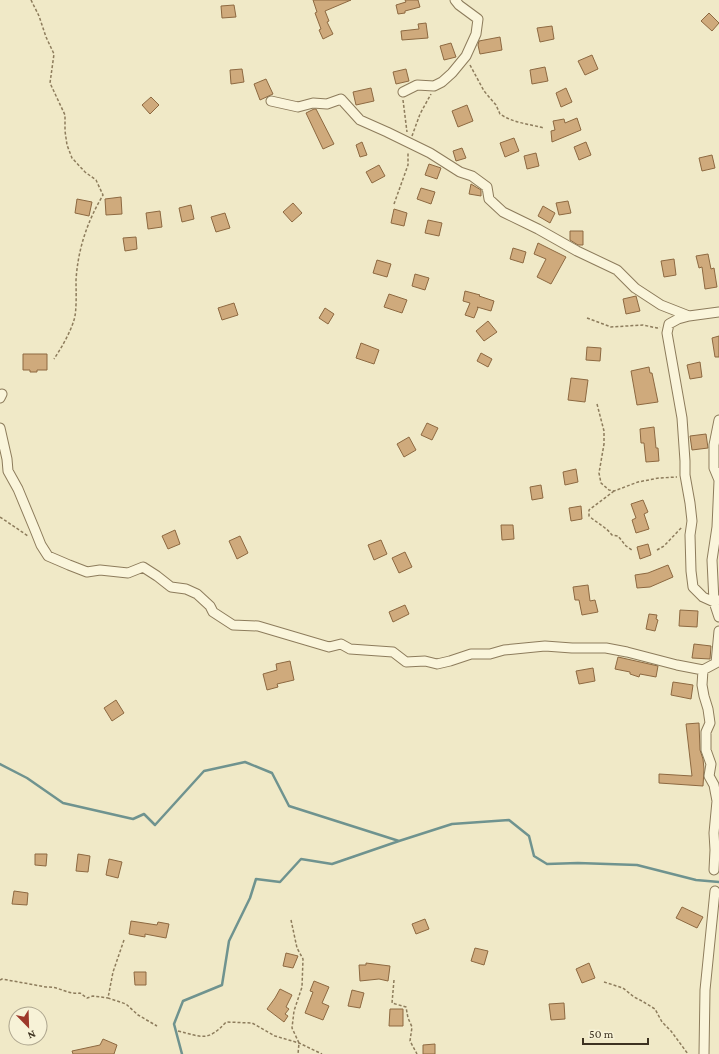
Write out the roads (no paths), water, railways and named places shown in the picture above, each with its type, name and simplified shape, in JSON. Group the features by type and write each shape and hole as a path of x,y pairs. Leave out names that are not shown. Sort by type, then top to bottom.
{"street":[{"path":"403,92 417,85 434,86 442,82 466,56 476,34 478,18 459,5 455,0"},
{"path":"271,101 298,108 313,103 327,104 341,99 360,120 430,153 460,172 472,176 487,187 489,199 503,212 538,229 577,251 617,270 635,288 661,305 689,316"},
{"path":"716,601 703,597 693,587 690,535 692,521 685,475 686,461 682,418 668,333 669,324 678,319 719,312"},
{"path":"719,420 714,445 714,468 719,480 717,527 712,560 719,617"},
{"path":"0,428 7,459 8,471 18,489 40,545 48,556 87,572 100,570 128,573 144,567 171,587 186,589 197,594 210,606 213,612 233,625 258,626 329,647 341,644 350,649 393,652 406,662 425,661 437,664 471,654 490,654 504,650 546,646 606,648 703,670 716,663 719,631"},
{"path":"703,670 702,685 710,723 706,732 706,750 710,764 709,776 714,785 717,800 714,833 714,870"},
{"path":"704,1054 705,990 715,891"}],"waterway":[{"path":"0,764 27,778 63,803 133,819 144,814 155,825 204,771 245,762 272,773 289,806 399,841 452,824 509,820 529,836 534,856 547,864 578,863 637,865 696,880 719,882"},
{"path":"182,1054 174,1024 183,1001 222,985 229,941 250,898 256,879 280,882 301,859 332,864 399,841"}]}
